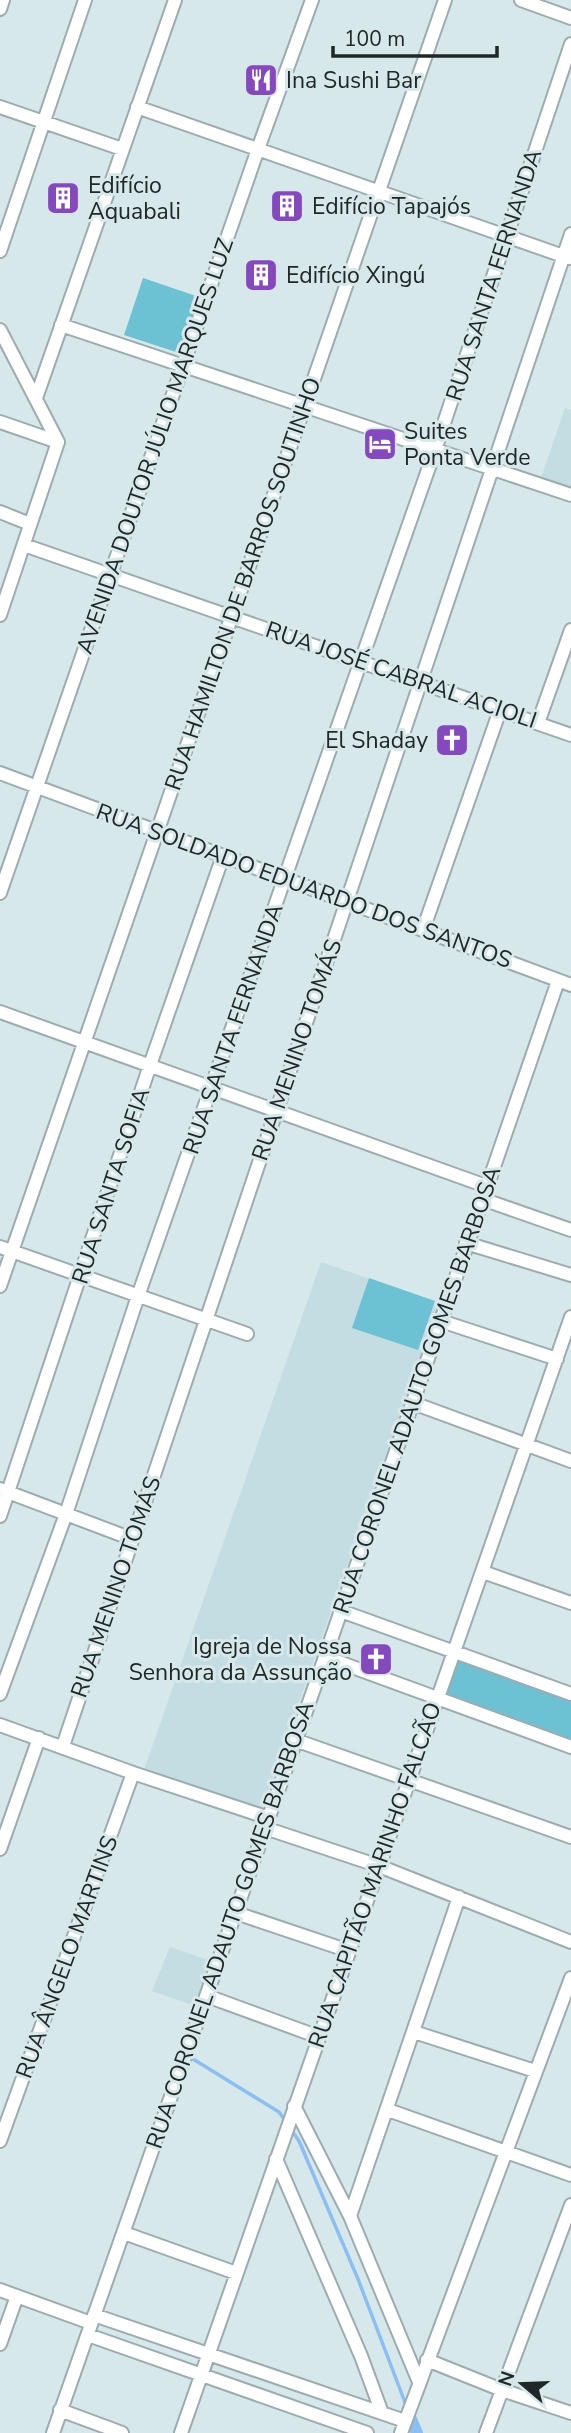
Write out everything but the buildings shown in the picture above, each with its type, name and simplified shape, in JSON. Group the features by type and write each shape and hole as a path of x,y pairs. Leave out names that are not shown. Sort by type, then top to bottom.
{"street":[{"path":"0,9 3,0"},
{"path":"0,251 85,0"},
{"path":"36,398 175,0"},
{"name":"AVENIDA DOUTOR JÚLIO MARQUES LUZ","path":"0,893 312,0"},
{"name":"RUA HAMILTON DE BARROS SOUTINHO","path":"0,1286 6,1250 85,1042 445,0"},
{"path":"521,0 571,18"},
{"name":"RUA SANTA FERNANDA","path":"0,1694 66,1514 138,1296 362,662 571,44"},
{"path":"0,107 122,149"},
{"path":"137,107 567,257"},
{"name":"RUA MENINO TOMÁS","path":"63,1746 492,469 567,257 571,234"},
{"path":"61,325 571,495"},
{"path":"0,330 58,442 0,615"},
{"path":"0,422 58,442"},
{"path":"0,512 30,524"},
{"name":"RUA JOSÉ CABRAL ACIOLI","path":"24,545 571,735"},
{"path":"538,723 571,631"},
{"path":"423,930 500,710"},
{"name":"RUA SOLDADO EDUARDO DOS SANTOS","path":"0,773 571,985"},
{"name":"RUA SANTA SOFIA","path":"0,1516 4,1491 81,1276 150,1065 223,856"},
{"name":"RUA CORONEL ADAUTO GOMES BARBOSA","path":"52,2433 236,1913 558,981"},
{"path":"0,1012 486,1186"},
{"path":"482,1199 571,1230"},
{"path":"466,1243 571,1275"},
{"path":"6,1250 247,1334"},
{"name":"RUA CAPITÃO MARINHO FALCÃO","path":"181,2433 571,1317"},
{"path":"441,1321 557,1359"},
{"path":"413,1403 571,1461"},
{"path":"4,1491 132,1539"},
{"path":"483,1572 571,1603"},
{"path":"341,1611 571,1694"},
{"path":"325,1657 571,1747"},
{"path":"0,1725 267,1823 571,1942"},
{"path":"0,1849 39,1738"},
{"path":"295,1740 571,1837"},
{"name":"RUA ÂNGELO MARTINS","path":"0,2141 133,1773"},
{"path":"350,2217 459,1897"},
{"path":"236,1913 349,1951"},
{"path":"91,2324 208,2353 382,2413 403,2427 571,1978"},
{"path":"207,1996 319,2037"},
{"path":"414,2032 535,2071"},
{"path":"294,2106 350,2217 419,2382"},
{"path":"388,2110 571,2175"},
{"path":"276,2159 361,2356 382,2413"},
{"path":"486,2433 571,2205"},
{"path":"124,2232 236,2273"},
{"path":"0,2290 91,2324 201,2376 367,2433"},
{"path":"0,2344 17,2296"},
{"path":"427,2360 502,2390 571,2413"},
{"path":"60,2410 122,2433"}],"shaded area":[{"path":"143,278 199,297 179,353 124,335"},
{"path":"565,408 571,410 571,491 540,481"},
{"path":"321,1262 439,1303 260,1814 143,1773"},
{"path":"369,1278 435,1301 418,1350 352,1328"},
{"path":"452,1652 571,1694 571,1747 437,1700"},
{"path":"170,1947 211,1961 195,2006 152,1991"}],"waterway":[{"path":"193,2059 279,2112 284,2119"},
{"path":"292,2131 299,2141 358,2279 406,2405"},
{"path":"411,2419 417,2433"}],"place":[{"name":"Ina Sushi Bar","path":"261,80"},
{"name":"Edifício Aquabali","path":"63,198"},
{"name":"Edifício Tapajós","path":"287,206"},
{"name":"Edifício Xingú","path":"261,275"},
{"name":"Suites Ponta Verde","path":"380,444"},
{"name":"El Shaday","path":"452,740"},
{"name":"Igreja de Nossa Senhora da Assunção","path":"376,1659"}]}
